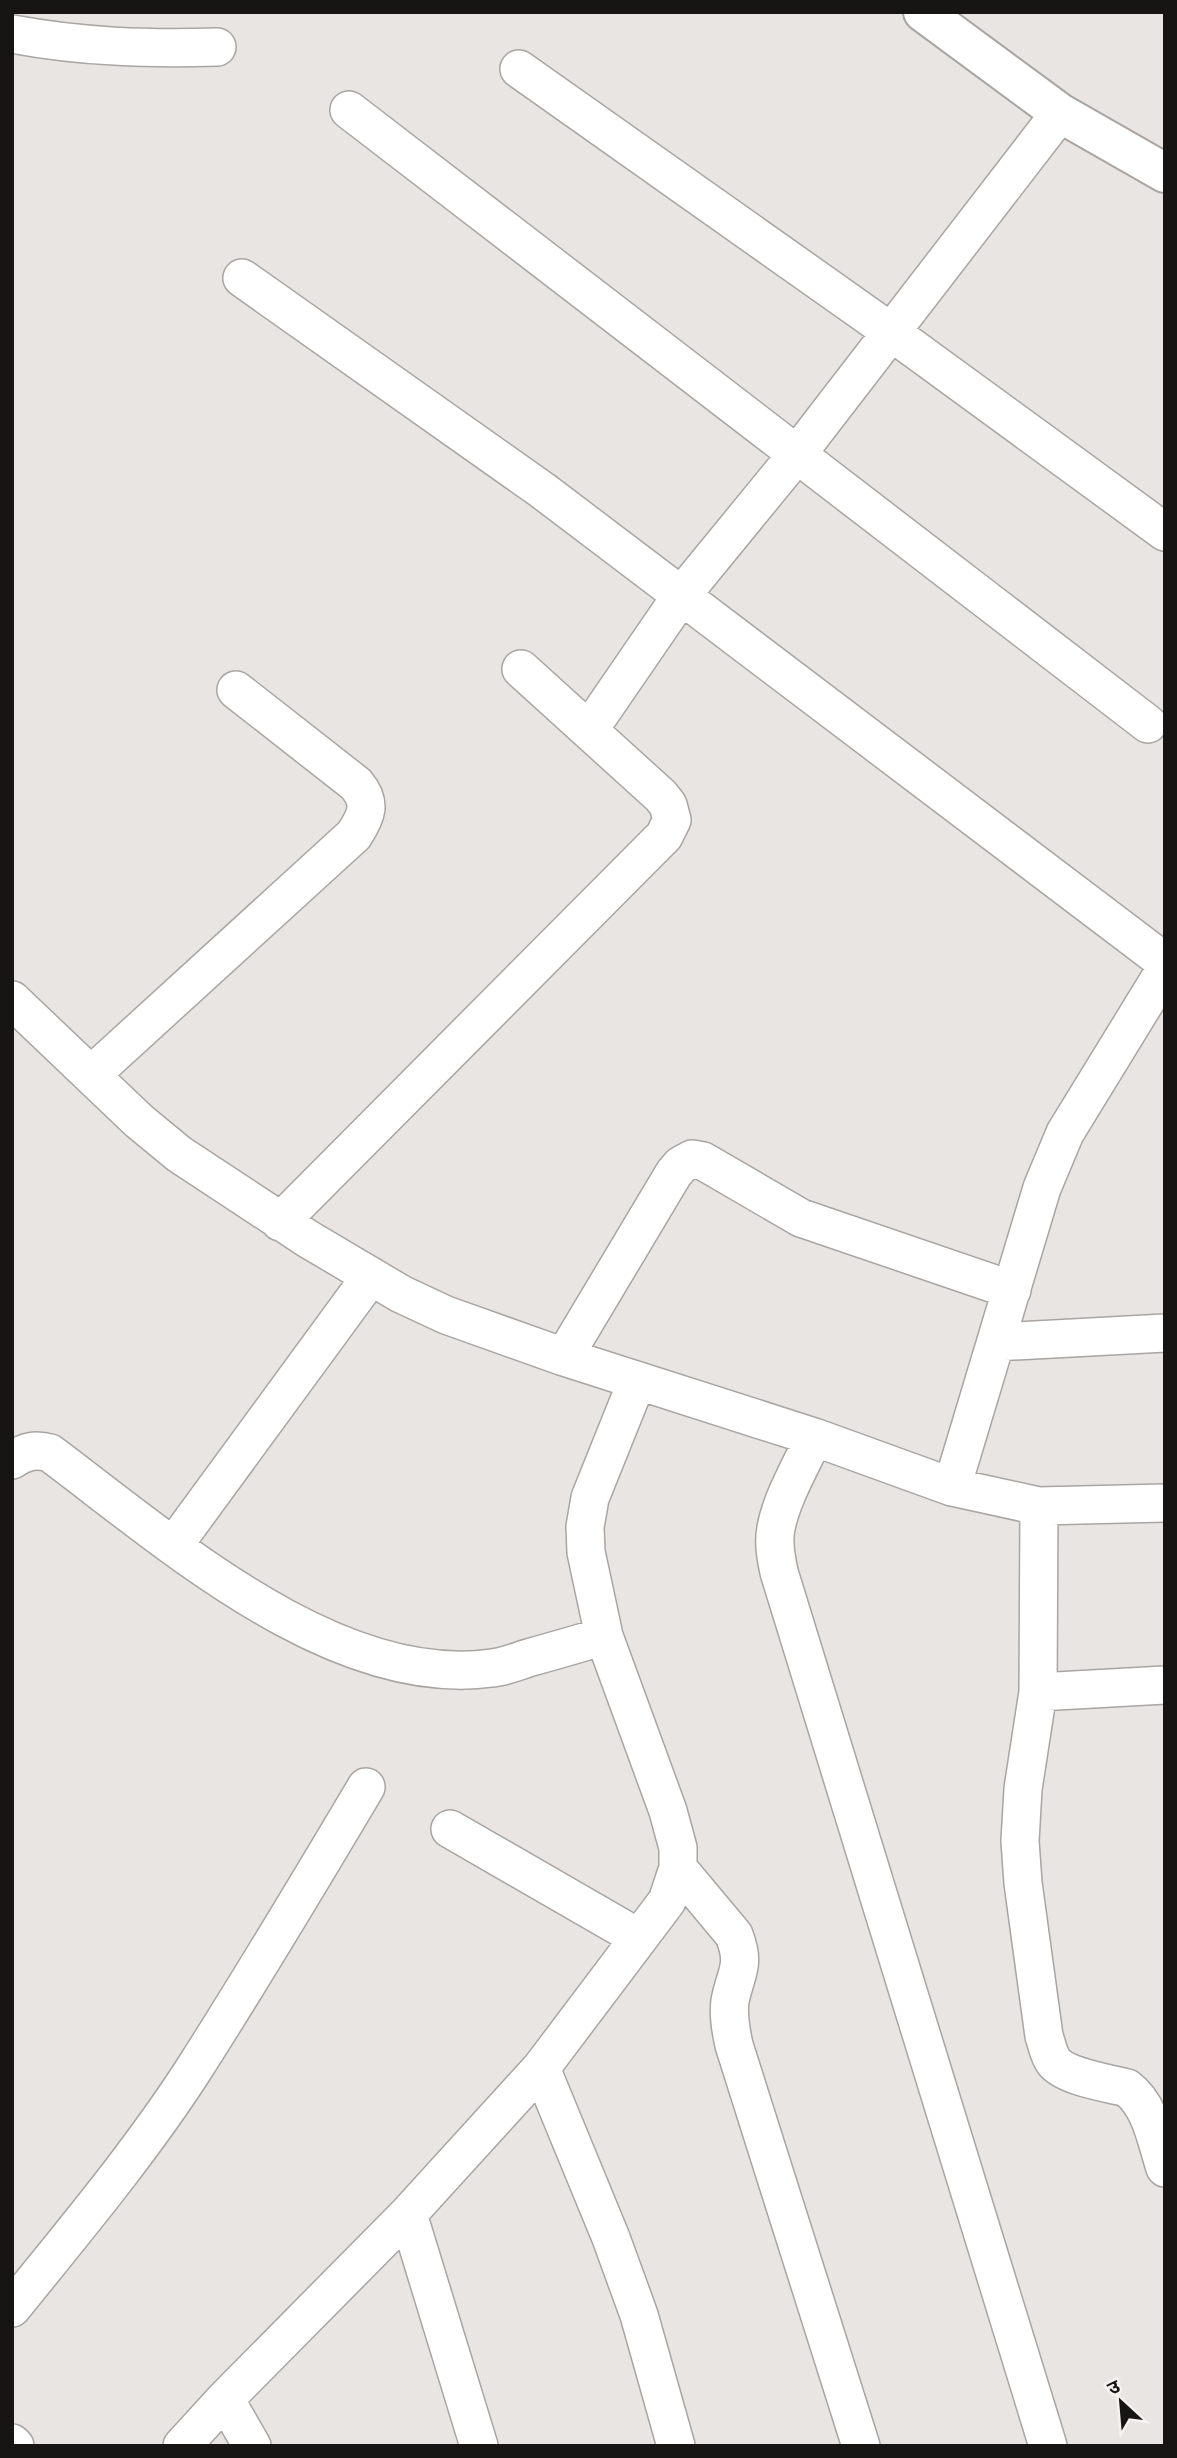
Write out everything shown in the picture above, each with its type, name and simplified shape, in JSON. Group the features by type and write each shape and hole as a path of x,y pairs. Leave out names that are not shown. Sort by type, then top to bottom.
{"street":[{"path":"923,12 1060,113 1165,173"},
{"path":"12,34 90,46 138,49 217,47"},
{"path":"519,69 891,332 1165,532"},
{"path":"349,110 1148,724"},
{"path":"589,730 681,596 798,453 1060,113"},
{"path":"242,278 542,491 1165,962"},
{"path":"280,1222 664,836 672,820 668,805 521,669"},
{"path":"91,1075 354,835 362,822 367,806 356,783 236,690"},
{"path":"952,1487 1042,1188 1065,1133 1165,970"},
{"path":"12,1000 139,1121 179,1154 280,1222 401,1294 446,1315 564,1357 814,1437 952,1487 1039,1506 1165,1503"},
{"path":"564,1357 674,1173 692,1159 703,1161 809,1221 1012,1290"},
{"path":"174,1545 371,1276"},
{"path":"996,1342 1165,1333"},
{"path":"182,2446 408,2214 541,2068 667,1901 678,1868 678,1848 668,1811 604,1636 586,1552 585,1527 590,1498 637,1381"},
{"path":"814,1437 780,1513 775,1531 775,1555 1048,2446"},
{"path":"12,1460 36,1450 50,1453 203,1568 257,1602 313,1632 396,1663 430,1669 493,1668 604,1636"},
{"path":"1039,1506 1038,1692 1023,1789 1020,1840 1023,1883 1044,2036 1055,2064 1065,2071 1127,2088 1135,2094 1146,2110 1165,2168"},
{"path":"1038,1692 1165,1685"},
{"path":"12,2308 128,2163 191,2073 366,1787"},
{"path":"450,1829 639,1938"},
{"path":"678,1868 734,1935 738,1947 741,1959 730,2001 729,2016 734,2045 861,2446"},
{"path":"541,2068 611,2238 639,2315 676,2446"},
{"path":"408,2214 479,2446"},
{"path":"225,2399 252,2446"}]}
